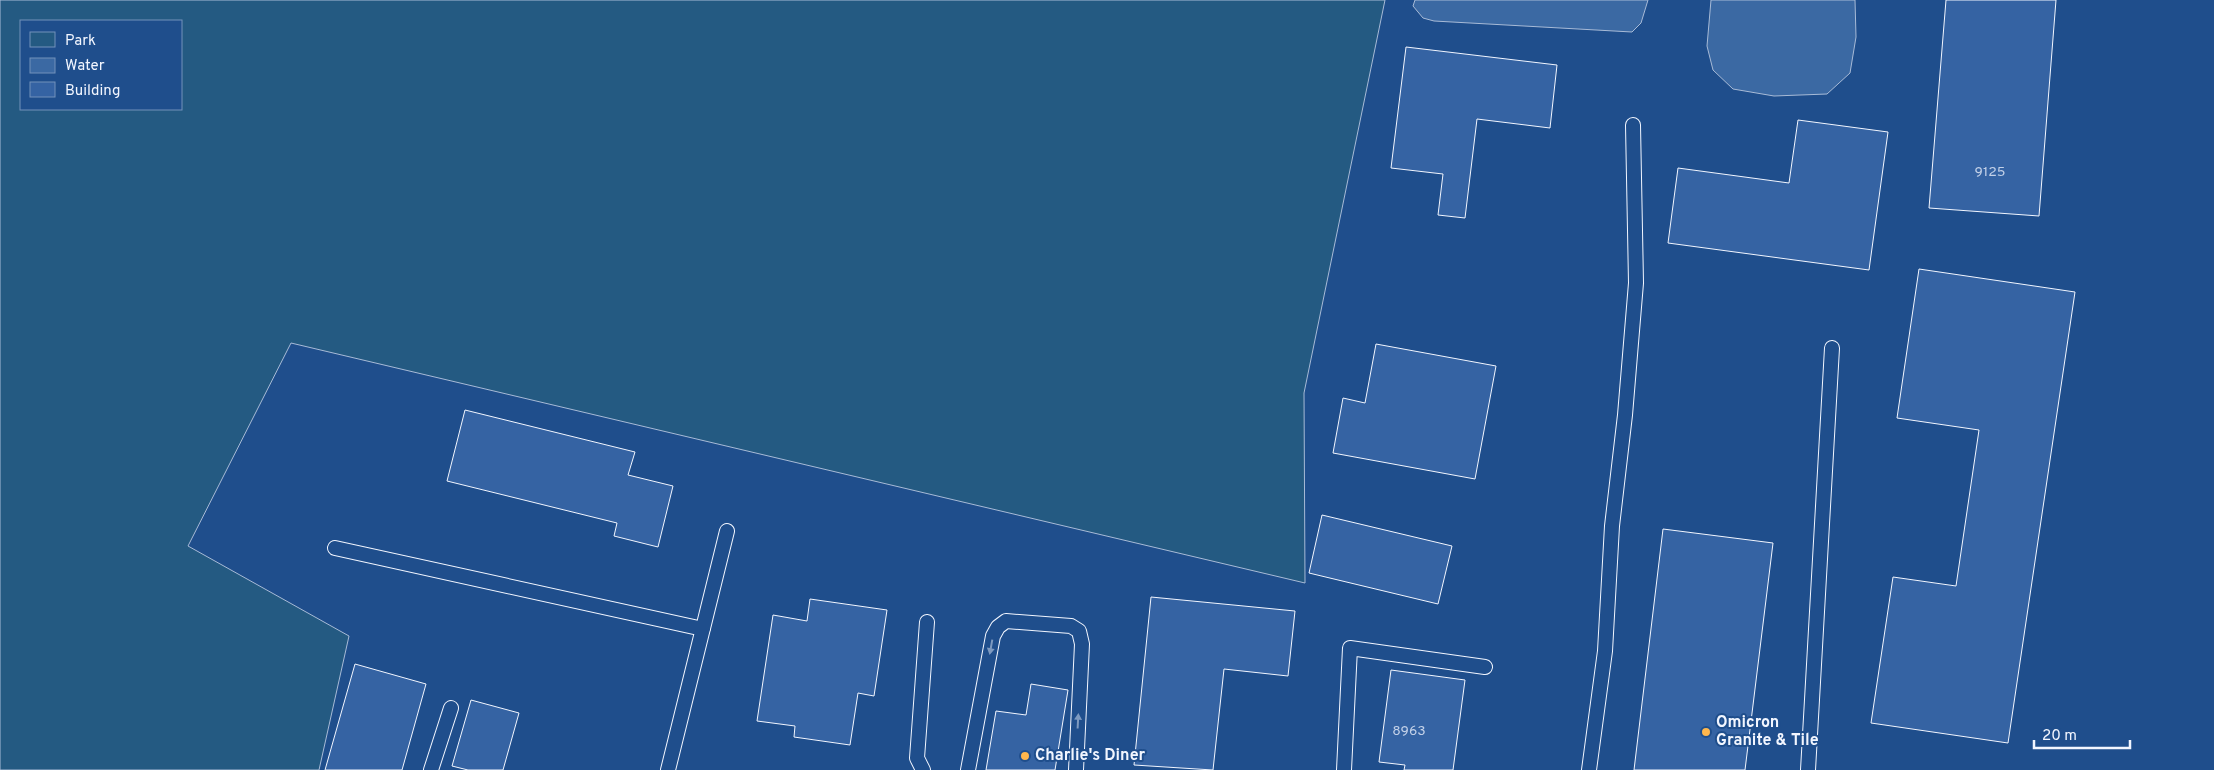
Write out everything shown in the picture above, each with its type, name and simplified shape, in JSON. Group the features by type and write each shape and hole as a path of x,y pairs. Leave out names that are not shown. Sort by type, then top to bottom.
{"lane":[{"path":"1589,770 1605,651 1612,526 1625,415 1636,282 1633,125"},
{"path":"1808,770 1832,348"},
{"path":"668,770 727,531"},
{"path":"335,548 703,629"},
{"path":"968,770 993,636 998,627 1006,621 1071,626 1079,631 1082,644 1076,770"},
{"path":"923,770 917,758 927,622"},
{"path":"1344,770 1350,648 1485,667"},
{"path":"431,770 451,708"}],"green space":[{"path":"0,0 1385,0 1304,393 1305,583 291,343 188,546 349,636 319,770 0,770"}],"water":[{"path":"1415,0 1648,0 1641,23 1632,32 1434,21 1423,18 1413,6"},
{"path":"1711,0 1855,0 1856,37 1850,73 1827,94 1774,96 1733,89 1713,70 1707,46"}],"building":[{"path":"1946,0 2056,0 2039,216 1929,208"},
{"path":"1406,47 1557,65 1550,128 1477,119 1465,218 1438,215 1443,174 1391,168"},
{"path":"1798,120 1888,132 1869,270 1668,243 1678,168 1789,183"},
{"path":"1919,269 2075,292 2008,743 1871,723 1893,577 1956,586 1979,430 1897,418"},
{"path":"1376,344 1496,366 1475,479 1333,453 1343,398 1365,403"},
{"path":"465,410 635,452 628,475 673,486 658,547 614,536 617,523 447,481"},
{"path":"1322,515 1452,546 1438,604 1309,573"},
{"path":"1663,529 1773,543 1745,770 1634,770"},
{"path":"1151,597 1295,611 1288,676 1224,669 1213,770 1134,765"},
{"path":"810,599 887,610 874,696 858,693 850,745 794,737 795,726 757,721 773,615 807,621"},
{"path":"355,664 426,684 402,770 325,770"},
{"path":"1391,670 1465,680 1453,770 1404,770 1405,765 1379,762"},
{"path":"1031,684 1068,690 1055,770 986,770 996,711 1026,715"},
{"path":"471,700 519,713 503,770 468,770 452,766"}],"place":[{"name":"Omicron Granite & Tile","path":"1706,732"},
{"name":"Charlie's Diner","path":"1025,756"}]}
